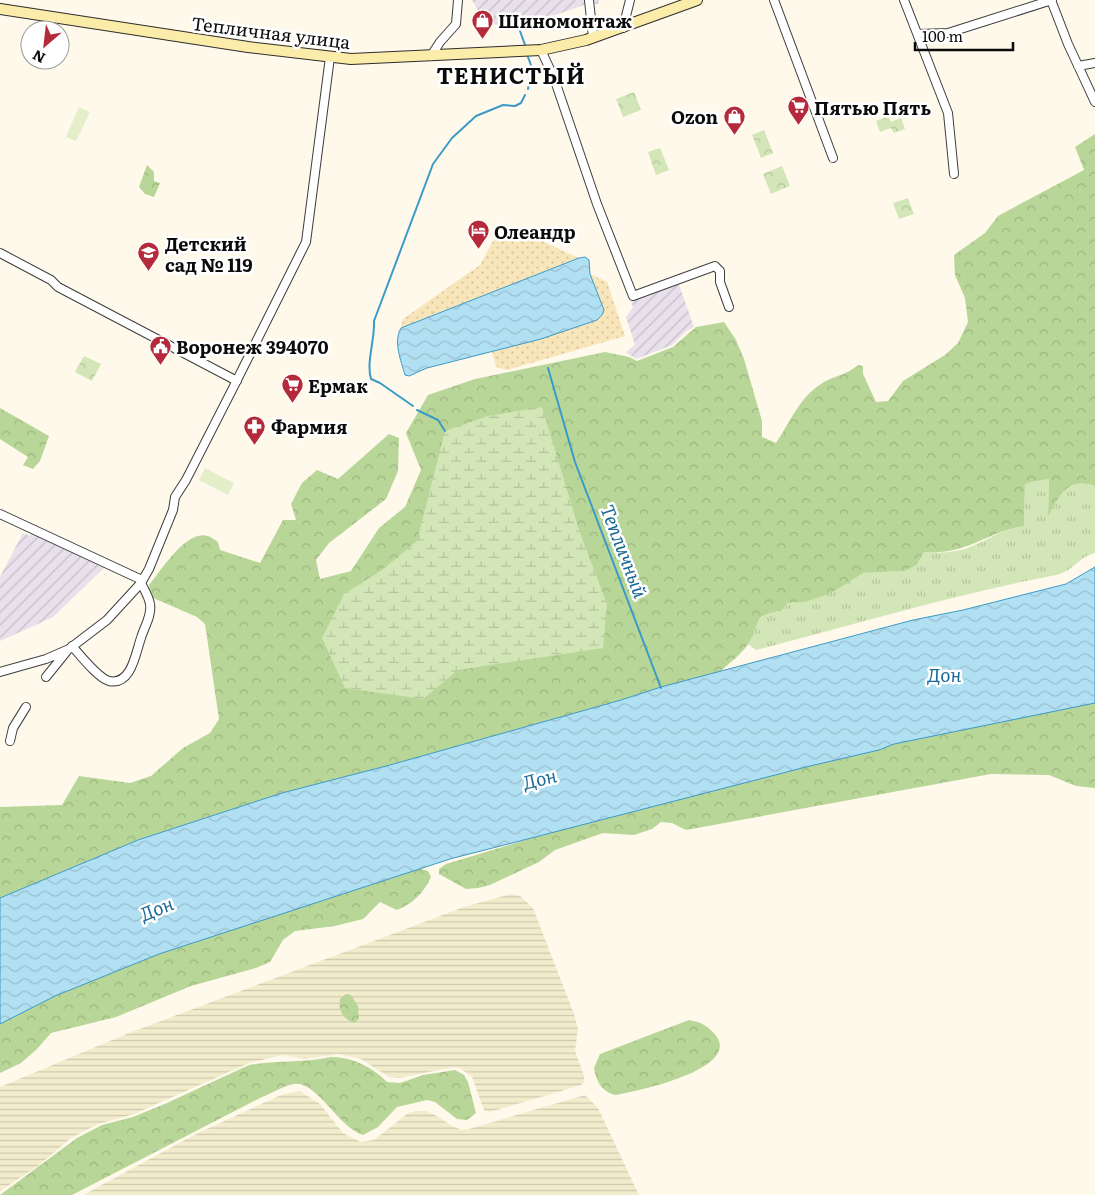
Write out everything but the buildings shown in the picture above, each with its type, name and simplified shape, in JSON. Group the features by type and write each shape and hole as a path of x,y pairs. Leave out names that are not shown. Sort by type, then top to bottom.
{"street":[{"path":"431,56 440,42 456,24 458,0"},
{"path":"589,0 593,38"},
{"path":"623,28 630,0"},
{"name":"Тепличная улица","path":"0,9 248,47 350,59 541,50 593,38 697,0"},
{"path":"774,0 833,158"},
{"path":"904,0 948,113 954,174"},
{"path":"918,34 948,33 1052,0 1078,66 1095,102"},
{"path":"541,50 554,78 598,204 633,296 715,266 720,271 720,282 729,307"},
{"path":"0,672 46,659 70,648 107,620 142,581 173,510 175,497 186,480 237,381 306,242 330,57"},
{"path":"1078,66 1095,63"},
{"path":"0,253 51,280 58,287 237,381"},
{"path":"0,514 142,581 150,604 150,612 135,660 128,672 119,680 110,681 70,648"},
{"path":"46,677 70,648"},
{"path":"10,741 13,728 26,707"}],"shaded area":[{"path":"472,0 599,0 598,4 587,4 509,31 482,18"},
{"path":"678,282 694,327 686,331 672,345 636,359 626,352 635,345 626,317 633,307 631,300"},
{"path":"32,532 106,566 53,617 0,641 0,577 23,533 30,536"},
{"path":"511,894 520,896 533,908 574,1014 578,1029 575,1051 584,1076 584,1082 581,1085 490,1112 484,1110 472,1077 460,1068 453,1067 400,1078 389,1077 361,1059 339,1054 304,1059 283,1055 249,1063 134,1114 98,1124 71,1138 39,1165 0,1191 0,1087 129,1033 464,907"},
{"path":"300,1091 320,1104 343,1133 361,1142 374,1140 408,1113 416,1111 426,1111 462,1130 585,1095 598,1108 639,1195 83,1195 198,1133 281,1095"}],"green space":[{"path":"634,92 641,110 623,117 616,99"},
{"path":"79,107 90,112 76,141 66,137"},
{"path":"888,116 891,122 901,118 905,129 894,133 891,128 880,132 876,121"},
{"path":"764,130 773,153 761,158 752,135"},
{"path":"1095,134 1095,486 1078,484 1071,486 1061,495 1048,516 1049,479 1025,483 1024,526 998,533 965,547 939,552 924,552 917,565 905,571 863,573 831,593 805,602 788,603 781,611 765,615 758,621 745,648 720,672 390,765 282,793 138,840 0,898 0,807 62,805 79,776 130,783 151,776 183,748 210,733 219,719 205,624 197,617 151,597 149,585 167,561 191,539 208,536 218,542 220,550 260,563 283,520 296,520 291,504 302,483 317,470 338,479 389,434 399,438 398,471 386,499 329,543 316,560 320,579 351,571 379,528 405,507 421,470 406,433 428,395 475,379 605,352 629,357 637,361 673,347 696,327 724,322 736,340 744,359 762,421 762,437 776,443 796,410 815,388 858,365 863,366 863,374 876,402 888,401 903,381 945,355 958,343 968,322 965,298 955,275 954,255 985,233 998,216 1084,170 1075,147"},
{"path":"660,148 669,170 656,175 648,152"},
{"path":"147,165 154,172 154,181 160,183 154,197 145,194 139,187"},
{"path":"782,166 790,186 771,194 763,174"},
{"path":"908,198 914,214 899,219 893,203"},
{"path":"84,356 101,364 92,381 75,372"},
{"path":"542,407 579,530 607,604 603,648 458,670 423,699 345,688 322,638 344,594 382,570 417,541 445,431 488,416"},
{"path":"0,408 49,436 40,461 33,469 23,465 28,457 0,439"},
{"path":"205,468 234,483 228,495 199,480"},
{"path":"1049,479 1048,515 1061,495 1072,486 1086,484 1095,486 1095,553 1085,557 1067,571 943,600 756,650 748,644 759,620 766,615 781,611 788,603 805,602 863,573 905,571 917,565 924,552 958,551 1004,531 1024,526 1025,483"},
{"path":"1095,700 1095,788 1076,786 1049,775 991,774 686,830 672,823 661,822 652,829 634,835 603,833 555,850 539,862 490,885 478,888 466,889 439,874 439,869 446,864 589,821 908,739"},
{"path":"418,868 428,871 431,877 421,893 402,908 397,910 380,902 363,919 335,926 295,931 283,940 270,962 256,968 191,986 116,1017 51,1033 21,1063 0,1073 0,1019 171,946"},
{"path":"346,994 351,995 358,1006 359,1019 354,1023 344,1017 341,1010 340,999"},
{"path":"689,1020 705,1026 717,1037 719,1049 713,1060 699,1069 662,1084 615,1095 603,1089 596,1077 594,1068 600,1054"},
{"path":"339,1057 362,1064 387,1082 400,1083 423,1075 455,1070 464,1075 468,1082 476,1113 467,1120 457,1119 435,1102 427,1100 397,1107 378,1127 363,1135 345,1123 311,1089 294,1084 262,1097 72,1195 0,1195 77,1138 102,1125 133,1117 249,1065"}],"sand":[{"path":"527,229 546,243 579,258 401,328 403,319 480,265 493,241"},
{"path":"590,274 607,282 625,336 507,370 496,367 492,352 541,339 604,310"}],"water":[{"path":"585,257 589,260 590,274 604,310 597,320 541,339 427,368 409,376 405,375 398,345 401,328"},
{"name":"Дон","path":"1095,567 1095,703 894,744 879,750 450,859 159,954 55,996 0,1024 0,898 138,840 282,793 390,765 661,687 913,620 963,610 1066,584"}],"waterway":[{"path":"520,31 525,45"},
{"path":"528,57 532,68 528,89"},
{"path":"413,406 380,383 371,379 370,358 374,321 433,164 452,138 476,116 503,105 515,106 521,103 525,95"},
{"name":"Тепличный","path":"548,368 575,462 661,688"},
{"path":"417,410 438,420 445,431"}],"place":[{"name":"Шиномонтаж","path":"482,39"},
{"name":"Пятью Пять","path":"798,126"},
{"name":"Ozon","path":"734,135"},
{"name":"Олеандр","path":"478,250"},
{"name":"Детский сад № 119","path":"149,272"},
{"name":"Воронеж 394070","path":"160,365"},
{"name":"Ермак","path":"292,404"},
{"name":"Фармия","path":"255,445"}],"district":[{"name":"ТЕНИСТЫЙ","path":"511,74"}]}
